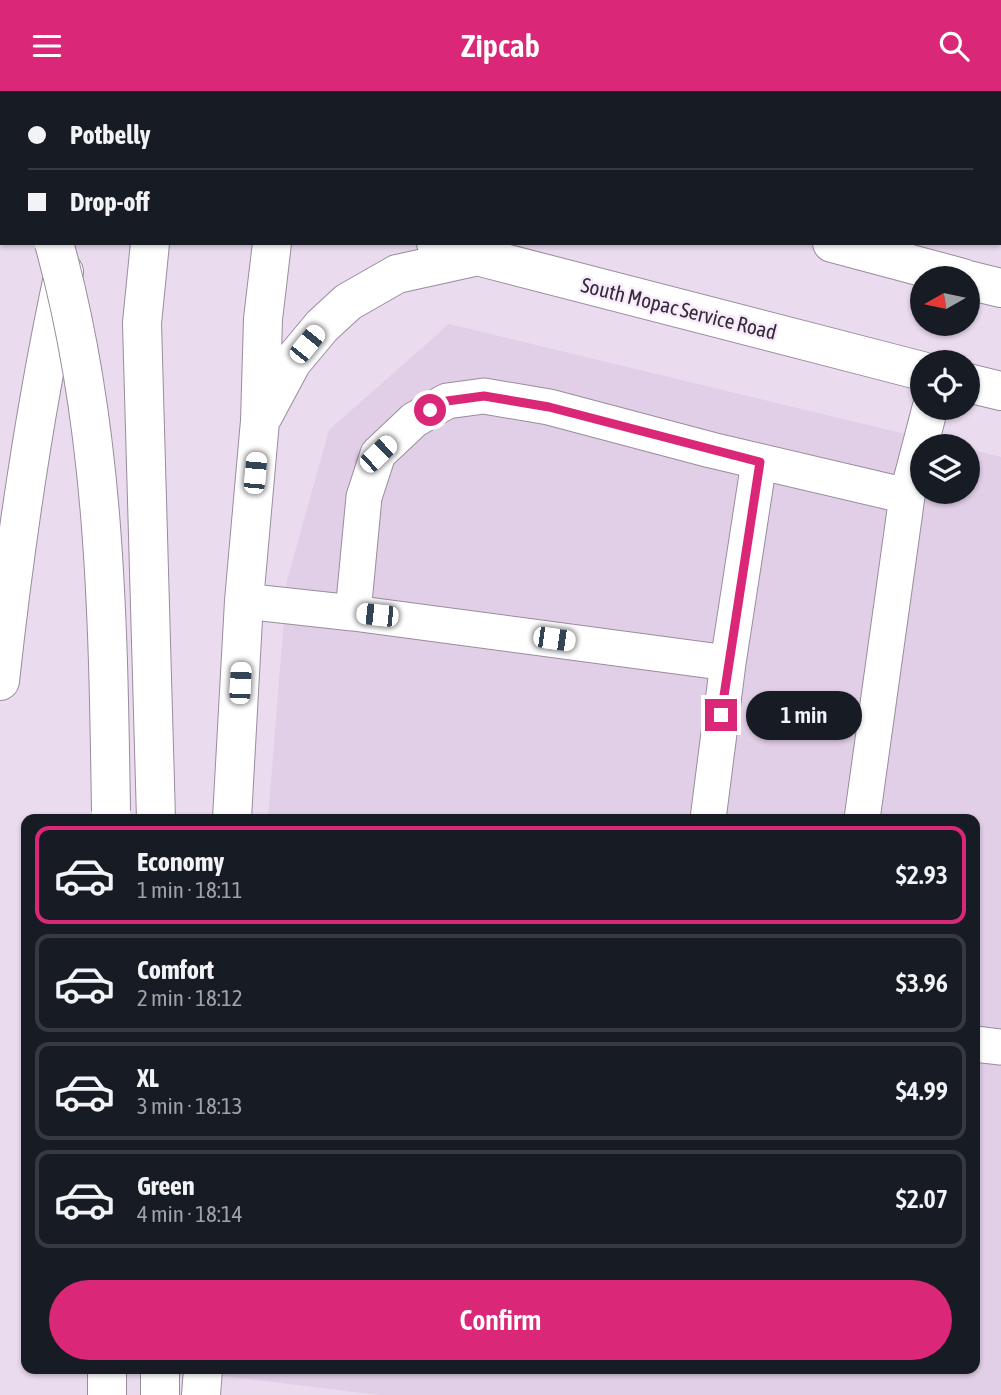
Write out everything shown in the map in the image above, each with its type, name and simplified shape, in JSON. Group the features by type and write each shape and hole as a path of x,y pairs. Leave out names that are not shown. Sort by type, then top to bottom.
{"main road":[{"path":"54,245 84,380 100,494 107,605 111,814"},
{"path":"0,681 11,576 40,385 70,245"},
{"path":"150,245 142,323 156,814"},
{"path":"232,814 244,601 260,421 263,319 272,245"},
{"name":"South Mopac Service Road","path":"442,245 910,368"},
{"path":"839,245 918,266"},
{"path":"260,421 292,362 321,326 348,302 397,274 477,256"},
{"path":"980,283 1001,288"},
{"path":"980,386 1001,391"},
{"path":"107,1374 107,1395"},
{"path":"160,1374 160,1395"},
{"path":"201,1395 203,1374"}],"lane":[{"path":"353,613 364,497 378,454 414,420 447,401 484,396 549,407 760,462 907,496"},
{"path":"863,814 907,496 927,420"},
{"path":"709,814 728,663 760,462"},
{"path":"244,601 728,663"},
{"path":"980,1045 1001,1047"}],"shaded area":[{"path":"449,324 910,435 910,504 980,504 980,452 1001,457 1001,1395 379,1395 223,1376 980,1374 980,814 268,814 287,581 329,430"}],"route":[{"path":"430,410 447,401 484,396 549,407 760,462 721,715"}]}
